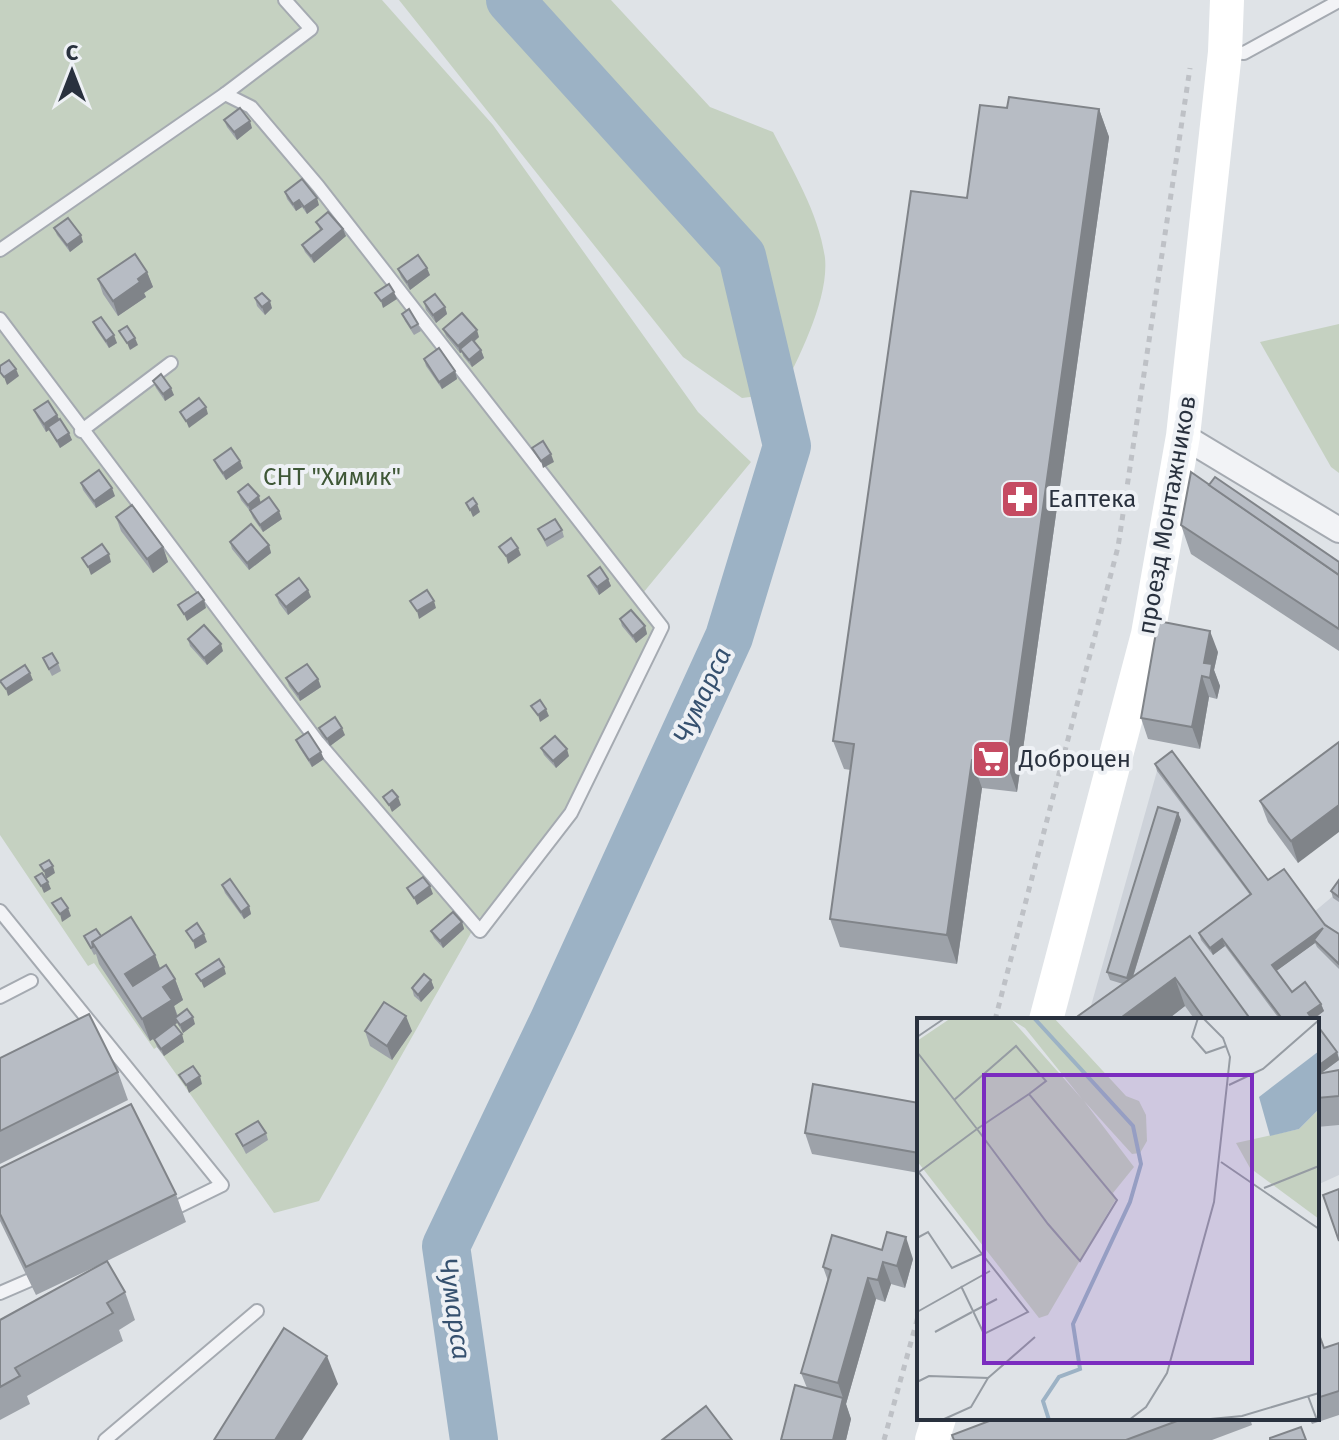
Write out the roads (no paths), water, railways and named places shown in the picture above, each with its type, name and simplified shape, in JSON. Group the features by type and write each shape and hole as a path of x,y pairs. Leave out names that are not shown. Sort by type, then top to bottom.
{"main road":[{"name":"проезд Монтажников","path":"1047,1018 1148,634 1183,436 1225,52 1227,0"},
{"path":"932,1440 938,1420"}],"street":[{"path":"1183,436 1339,530"}],"lane":[{"path":"0,250 225,94 311,29 285,0"},
{"path":"1225,52 1244,53 1339,1"},
{"path":"0,319 81,431 318,742 480,931 571,813 662,627 318,186 251,107 225,94"},
{"path":"81,431 171,363"},
{"path":"0,911 222,1185 153,1219"},
{"path":"0,997 31,981"},
{"path":"0,1293 56,1267"},
{"path":"105,1440 257,1311"}],"waterway":[{"name":"Чумарса","path":"474,1440 446,1246 553,1022 729,637 787,446 742,256 510,0"}],"place":[{"name":"Еаптека","path":"1020,499"},
{"name":"Доброцен","path":"991,759"}],"park label":[{"name":"СНТ \"Химик\"","path":"332,477"}]}
